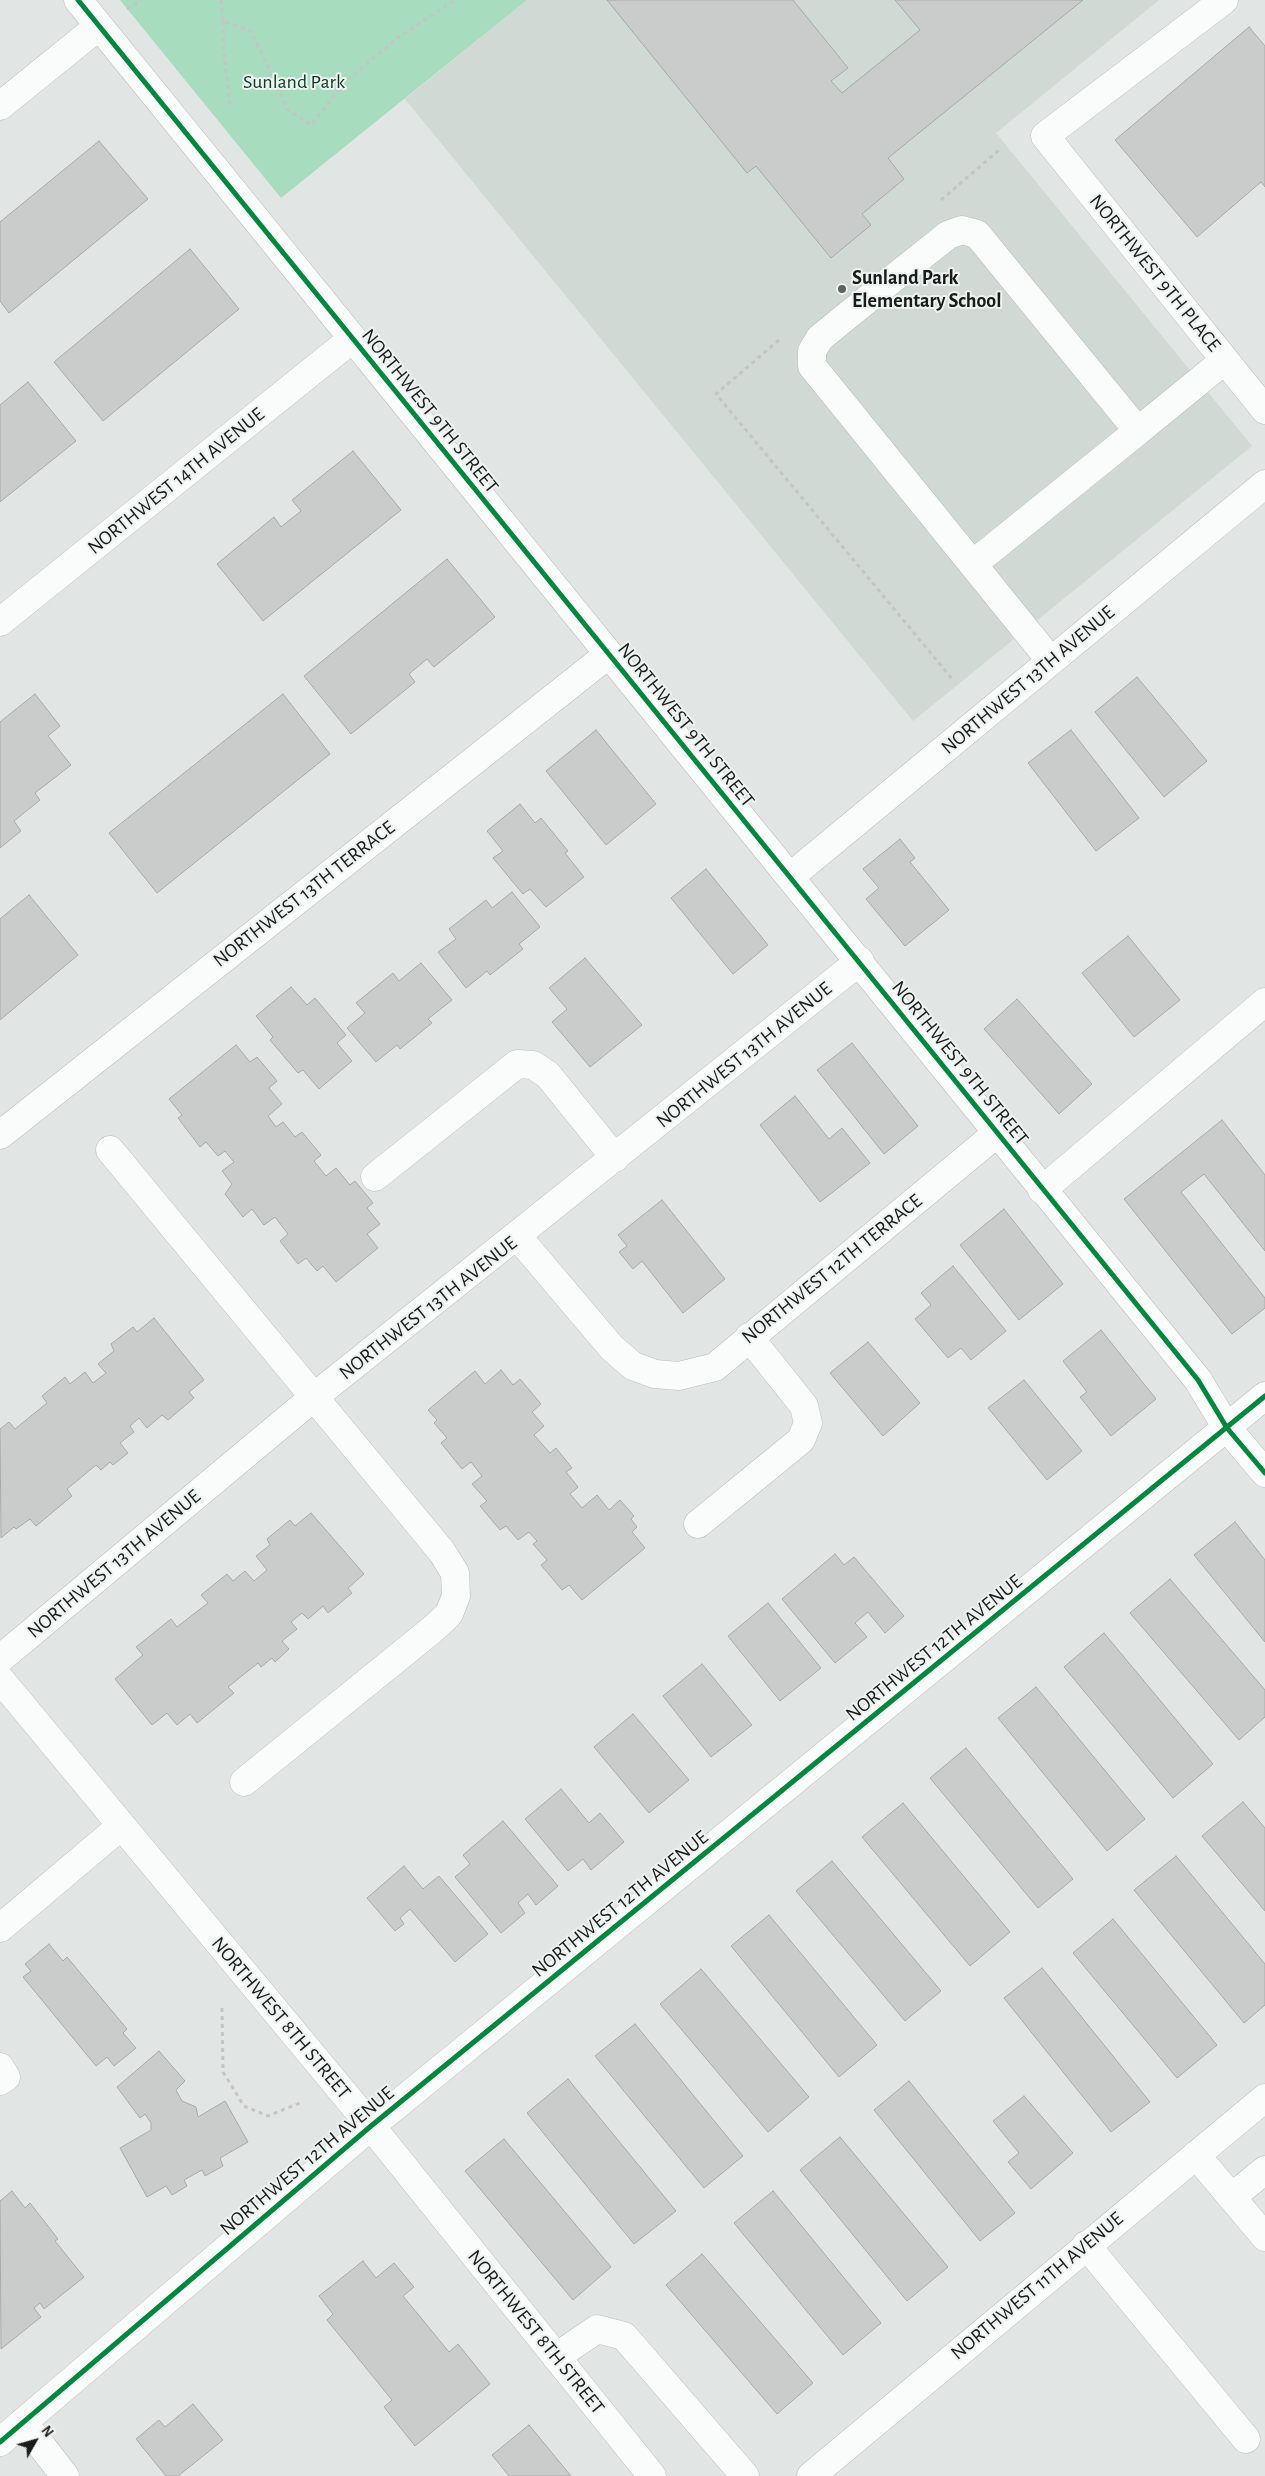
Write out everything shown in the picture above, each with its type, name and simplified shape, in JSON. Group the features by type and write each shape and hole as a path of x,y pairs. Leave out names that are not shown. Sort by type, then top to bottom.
{"street":[{"name":"NORTHWEST 9TH STREET","path":"78,0 860,961 996,1134 1198,1380 1227,1428 1265,1473"},
{"name":"NORTHWEST 9TH PLACE","path":"1224,0 1045,136 1265,410"},
{"path":"0,106 99,26"},
{"path":"1051,661 812,366 812,351 820,338 948,235 962,230 977,234 1138,430"},
{"name":"NORTHWEST 14TH AVENUE","path":"0,622 352,339"},
{"path":"973,564 1224,360"},
{"name":"NORTHWEST 13TH AVENUE","path":"791,876 1265,484"},
{"name":"NORTHWEST 13TH TERRACE","path":"0,1135 609,654"},
{"name":"NORTHWEST 13TH AVENUE","path":"0,1660 314,1397 518,1237 860,961"},
{"path":"1042,1190 1261,1014"},
{"path":"375,1176 517,1064 533,1065 548,1075 615,1158"},
{"name":"NORTHWEST 12TH TERRACE","path":"518,1237 612,1348 633,1366 655,1374 679,1376 715,1366 996,1134"},
{"path":"110,1150 442,1552 454,1573 456,1596 449,1614 433,1630 244,1782"},
{"path":"698,1524 801,1440 808,1423 804,1406 749,1336"},
{"name":"NORTHWEST 12TH AVENUE","path":"0,2442 371,2126 1265,1396"},
{"name":"NORTHWEST 8TH STREET","path":"0,1679 371,2126 652,2476"},
{"path":"0,1928 121,1826"},
{"path":"0,2066 6,2077 0,2081"},
{"name":"NORTHWEST 11TH AVENUE","path":"811,2476 1086,2245 1265,2098"},
{"path":"1196,2155 1265,2237"},
{"path":"1232,2197 1265,2170"},
{"path":"1086,2245 1246,2439"},
{"path":"556,2357 597,2328 624,2336 745,2476"},
{"path":"23,2422 65,2476"}],"path":[{"path":"221,0 224,54 230,105"},
{"path":"223,21 251,31 288,110 311,125 345,82 399,36 455,0"},
{"path":"222,2008 223,2072 244,2106 268,2116 300,2103"}],"shaded area":[{"name":"Sunland Park Elementary School","path":"527,0 1159,0 996,133 1252,446 913,721 405,99"}],"green space":[{"name":"Sunland Park","path":"120,0 527,0 281,198"}],"building":[{"path":"607,0 793,0 848,68 831,81 842,93 920,30 895,0 1083,0 888,158 904,179 862,214 871,225 831,258 756,166 747,173"},
{"path":"1249,27 1265,46 1265,187 1261,182 1197,237 1115,140"},
{"path":"99,141 148,199 9,313 0,301 0,222"},
{"path":"190,249 239,309 103,421 54,362"},
{"path":"28,382 76,441 0,502 0,405"},
{"path":"353,451 401,510 263,621 217,564 274,517 281,527 301,511 292,500"},
{"path":"447,559 495,617 434,667 427,659 409,674 415,682 351,734 304,676"},
{"path":"1137,677 1207,761 1164,797 1095,712"},
{"path":"35,694 60,726 48,736 71,765 35,793 40,800 14,821 21,831 0,848 0,722"},
{"path":"283,694 330,754 157,893 109,833"},
{"path":"596,730 656,804 606,845 546,771"},
{"path":"1071,730 1139,818 1096,851 1028,763"},
{"path":"520,804 535,823 541,818 568,851 565,853 584,877 546,907 530,889 523,894 493,858 503,851 487,831"},
{"path":"900,839 915,858 910,862 949,910 905,946 866,899 879,888 863,869"},
{"path":"706,869 768,945 733,974 671,898"},
{"path":"512,892 540,927 519,944 523,949 490,975 487,971 466,988 438,952 456,939 449,929 486,900 492,908"},
{"path":"29,895 78,955 0,1020 0,919"},
{"path":"1128,936 1180,1000 1134,1037 1082,973"},
{"path":"585,958 642,1025 590,1067 552,1022 567,1009 549,988"},
{"path":"421,963 452,1000 428,1019 432,1023 400,1049 397,1045 376,1062 347,1028 365,1013 356,1003 393,973 399,981"},
{"path":"291,987 307,1005 315,998 346,1035 337,1043 352,1061 319,1089 303,1070 298,1073 270,1040 273,1037 256,1016"},
{"path":"1017,999 1092,1084 1059,1114 984,1029"},
{"path":"852,1043 918,1126 884,1154 817,1070"},
{"path":"236,1045 250,1062 257,1057 277,1081 269,1088 282,1104 268,1116 276,1127 283,1122 295,1137 302,1132 321,1155 314,1161 326,1176 336,1168 350,1185 355,1181 373,1203 367,1208 380,1224 367,1234 378,1248 336,1282 323,1266 317,1271 306,1258 298,1264 280,1241 288,1234 275,1217 264,1225 252,1209 243,1217 225,1194 232,1184 222,1171 234,1162 225,1151 218,1156 206,1142 200,1147 178,1118 182,1115 169,1099"},
{"path":"795,1096 829,1139 842,1128 870,1163 820,1202 760,1125"},
{"path":"1222,1120 1265,1175 1265,1251 1204,1174 1181,1192 1265,1298 1265,1308 1232,1334 1124,1199"},
{"path":"662,1200 725,1279 683,1313 642,1261 633,1269 619,1252 627,1246 618,1235"},
{"path":"1004,1209 1063,1284 1019,1320 960,1245"},
{"path":"953,1266 1006,1331 971,1360 961,1348 948,1358 915,1319 931,1305 921,1293"},
{"path":"154,1318 204,1380 189,1392 194,1398 168,1420 162,1415 147,1428 139,1418 130,1426 134,1432 120,1443 128,1453 113,1465 110,1462 101,1470 96,1465 67,1489 72,1496 36,1526 30,1519 16,1529 14,1527 1,1538 0,1429 9,1422 15,1429 47,1403 42,1396 65,1377 70,1384 85,1372 93,1383 106,1373 98,1364 114,1351 111,1344 133,1327 137,1332"},
{"path":"1101,1330 1156,1399 1111,1436 1080,1397 1087,1392 1063,1361"},
{"path":"868,1342 920,1403 883,1436 830,1373"},
{"path":"501,1370 513,1385 520,1379 541,1404 532,1412 544,1426 534,1435 550,1453 556,1448 572,1468 566,1472 578,1487 570,1494 582,1508 597,1495 609,1510 620,1500 634,1516 631,1519 637,1527 632,1532 645,1548 582,1600 569,1585 562,1590 541,1565 547,1560 533,1544 537,1541 529,1532 518,1540 506,1526 500,1530 480,1506 487,1501 472,1484 482,1476 471,1462 462,1469 441,1443 447,1438 434,1423 437,1420 428,1410 475,1371 485,1384"},
{"path":"1024,1380 1082,1451 1047,1480 988,1408"},
{"path":"311,1513 364,1574 348,1588 352,1593 328,1613 323,1606 308,1619 302,1613 291,1622 297,1629 282,1641 289,1649 275,1662 272,1658 261,1667 258,1663 228,1687 234,1693 197,1723 190,1714 177,1725 167,1713 152,1725 115,1679 143,1655 136,1647 171,1619 177,1627 208,1603 201,1595 227,1574 233,1581 245,1571 254,1581 267,1570 256,1556 270,1545 267,1539 290,1520 295,1526"},
{"path":"1235,1522 1265,1560 1265,1642 1194,1555"},
{"path":"835,1554 844,1565 854,1557 904,1616 885,1633 868,1612 855,1623 867,1637 835,1663 782,1599"},
{"path":"1170,1579 1265,1690 1265,1717 1239,1740 1130,1613"},
{"path":"768,1603 821,1668 780,1701 728,1636"},
{"path":"1104,1633 1213,1764 1173,1798 1064,1667"},
{"path":"702,1664 752,1725 711,1757 663,1696"},
{"path":"1036,1687 1145,1819 1107,1851 998,1718"},
{"path":"633,1714 689,1780 649,1813 594,1747"},
{"path":"966,1748 1073,1879 1038,1908 930,1778"},
{"path":"561,1789 589,1823 600,1813 624,1842 591,1870 583,1859 568,1871 525,1819"},
{"path":"1243,1802 1265,1828 1265,1911 1202,1836"},
{"path":"903,1803 1010,1932 970,1966 862,1837"},
{"path":"503,1821 558,1886 536,1905 528,1894 518,1903 525,1913 501,1933 455,1877 470,1864 463,1855"},
{"path":"1176,1856 1265,1964 1265,2005 1244,2023 1134,1890"},
{"path":"832,1861 941,1991 905,2021 796,1891"},
{"path":"404,1866 423,1889 439,1876 488,1934 455,1962 410,1909 400,1918 404,1924 395,1931 367,1898"},
{"path":"769,1915 877,2045 839,2077 731,1946"},
{"path":"1113,1919 1217,2045 1177,2078 1073,1953"},
{"path":"49,1944 63,1961 67,1957 127,2029 123,2033 136,2048 114,2066 107,2057 96,2066 23,1977 31,1971 25,1964"},
{"path":"1042,1968 1150,2102 1111,2132 1004,1998"},
{"path":"701,1969 809,2097 768,2132 660,2004"},
{"path":"635,2024 743,2156 704,2188 595,2056"},
{"path":"159,2051 185,2081 176,2090 182,2101 196,2107 198,2117 225,2101 248,2142 220,2158 223,2166 205,2176 202,2170 184,2180 187,2186 172,2195 166,2186 147,2197 120,2148 151,2130 151,2123 145,2114 140,2118 117,2087"},
{"path":"568,2079 676,2211 634,2244 527,2113"},
{"path":"909,2081 1015,2213 980,2241 874,2110"},
{"path":"1024,2096 1073,2153 1031,2189 1008,2162 1019,2153 993,2121"},
{"path":"840,2137 948,2267 907,2301 800,2170"},
{"path":"504,2139 611,2267 573,2300 465,2171"},
{"path":"12,2191 25,2208 30,2203 58,2239 55,2241 84,2277 44,2309 40,2303 34,2308 41,2317 1,2349 0,2201"},
{"path":"773,2191 881,2323 843,2355 734,2223"},
{"path":"702,2254 813,2383 777,2414 666,2285"},
{"path":"363,2261 376,2278 394,2263 414,2287 403,2296 449,2352 458,2344 490,2384 415,2446 384,2407 392,2400 327,2320 333,2314 319,2296"},
{"path":"193,2404 223,2440 178,2476 166,2476 136,2439 159,2420 165,2427"},
{"path":"529,2425 571,2476 509,2476 492,2455"}],"cycle path":[{"path":"78,0 1198,1380 1227,1428 1265,1473"},
{"path":"0,2442 371,2126 1265,1396"}],"place":[{"name":"Sunland Park Elementary School","path":"842,289"}]}
